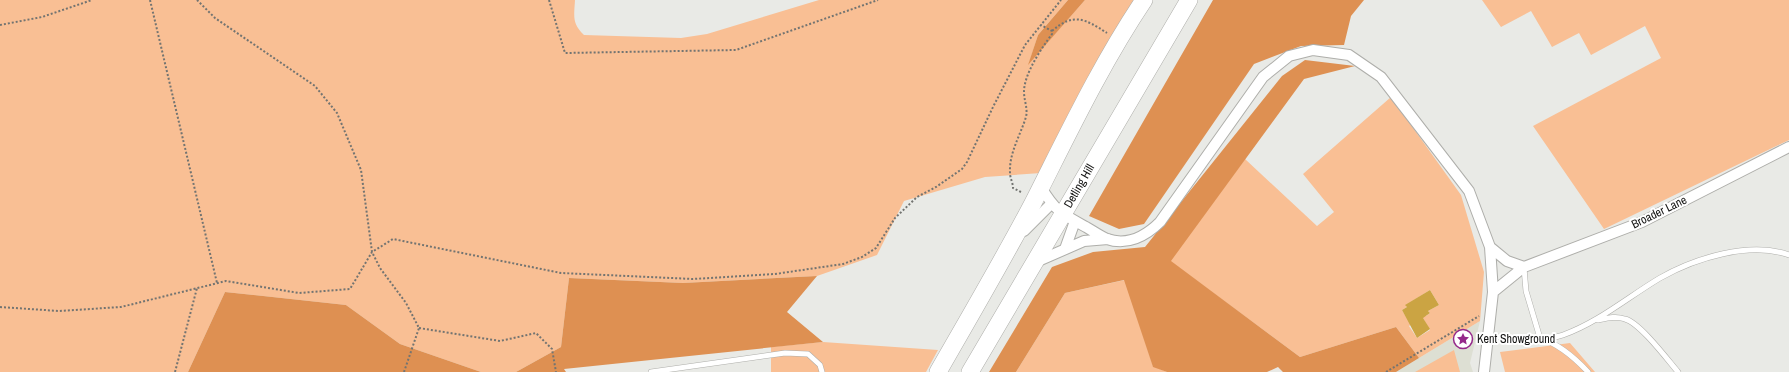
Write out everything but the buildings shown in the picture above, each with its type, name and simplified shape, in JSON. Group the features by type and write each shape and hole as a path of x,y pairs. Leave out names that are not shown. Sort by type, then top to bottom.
{"highway":[{"path":"938,372 1011,244 1119,40 1144,0"},
{"name":"Detling Hill","path":"970,372 1189,0"}],"street":[{"path":"1035,263 1084,241 1108,239 1128,241 1150,232 1160,222 1263,77 1289,56 1313,50 1349,55 1381,77 1470,191 1490,247 1492,292 1484,372"},
{"name":"Broader Lane","path":"1492,292 1524,267 1642,222 1789,147"},
{"path":"1037,194 1063,213 1108,239"},
{"path":"1011,244 1063,213"},
{"path":"1063,213 1065,249"},
{"path":"1490,247 1507,261 1524,267"}],"lane":[{"path":"1488,335 1498,337 1540,338 1562,336 1595,321 1661,277 1695,263 1731,251 1760,250 1789,255"},
{"path":"1524,267 1526,291 1540,338"},
{"path":"1595,321 1615,317 1627,319 1646,336 1678,372"},
{"path":"1540,338 1551,342 1576,360 1588,372"},
{"path":"651,372 785,353 808,354 820,365 822,372"}],"path":[{"path":"0,25 42,17 92,0"},
{"path":"150,0 217,283"},
{"path":"197,0 215,18 315,86 337,113 361,170 372,252 380,268 406,303 419,328 404,372"},
{"path":"549,0 565,53 736,50 878,0"},
{"path":"0,307 59,311 121,307 226,281 300,293 350,288 372,252 393,239 561,273 694,279 775,274 843,264 862,257 876,248 895,218 917,197 962,169 967,162 993,107 1026,45 1061,0"},
{"path":"1037,194 1013,188 1012,180 1009,175 1015,143 1026,115 1024,91 1035,61 1052,34 1052,31 1062,22 1074,19 1090,22 1119,40"},
{"path":"1041,25 1052,31"},
{"path":"175,372 197,288"},
{"path":"1386,372 1491,309"},
{"path":"419,328 500,341 536,333 552,349 556,372"}],"shaded area":[{"path":"0,0 575,0 574,11 577,27 584,35 681,38 707,34 819,0 1068,0 1038,35 1029,63 1085,0 1138,0 1041,173 985,177 904,201 877,255 817,276 683,283 569,278 561,347 516,372 481,372 400,344 346,305 225,292 188,372 0,372"},
{"path":"1068,0 1085,0 1028,65 1038,35"},
{"path":"1213,0 1364,0 1351,16 1344,45 1301,46 1254,64 1144,224 1119,229 1089,216"},
{"path":"1482,0 1789,0 1789,140 1604,229 1533,126 1661,58 1645,26 1591,55 1579,33 1552,47 1531,11 1501,27"},
{"path":"1305,60 1355,66 1304,79 1171,261 1300,357 1396,327 1419,358 1396,372 1283,372 1278,367 1267,372 1167,372 1153,367 1124,280 1065,293 1016,372 989,372 1052,267 1093,252 1145,247 1282,76"},
{"path":"1391,97 1461,195 1484,272 1480,321 1419,358 1396,327 1300,357 1170,261 1245,159 1317,226 1334,212 1303,174","holes":["1430,290 1439,305 1428,311 1430,313 1426,316 1423,313 1421,315 1430,330 1417,338 1409,326 1415,322 1408,320 1402,310 1407,307 1406,305"]},
{"path":"817,276 787,312 823,342 564,369 566,372 516,372 561,347 569,278 683,283"},
{"path":"1125,280 1153,366 1167,372 1016,372 1065,293"},
{"path":"225,292 346,305 400,344 481,372 188,372"},
{"name":"Kent Showground","path":"1480,321 1470,363 1473,372 1396,372"},
{"path":"823,342 938,350 926,372 771,372 771,347"},
{"path":"1570,343 1595,372 1505,372 1500,352"},
{"path":"1454,350 1460,372 1415,372"}],"place":[{"name":"Kent Showground","path":"1463,339"}]}
